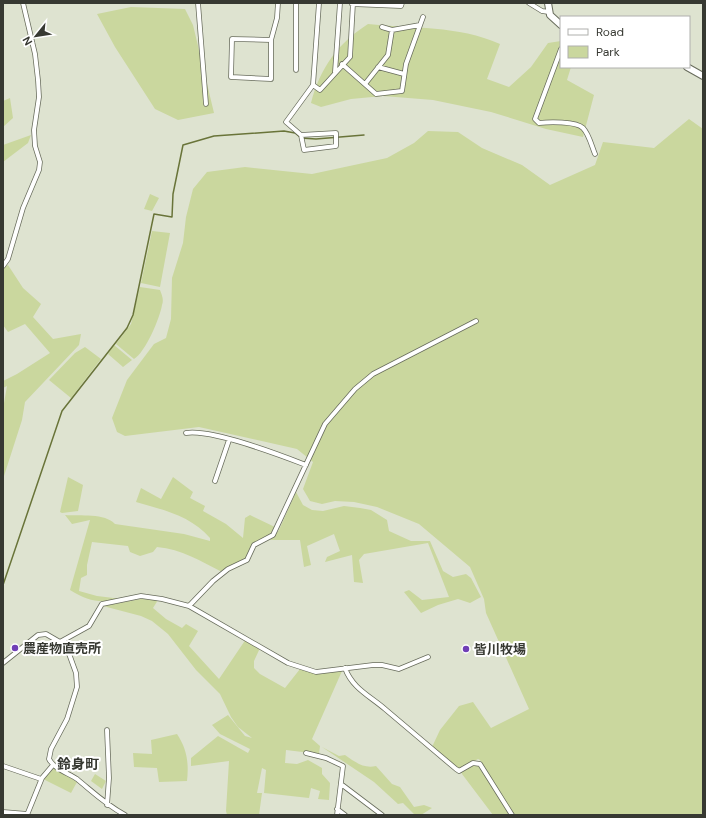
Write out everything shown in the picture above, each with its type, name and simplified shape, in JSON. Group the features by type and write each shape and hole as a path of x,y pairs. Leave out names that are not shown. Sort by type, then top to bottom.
{"street":[{"path":"3,266 8,259 23,208 39,170 40,162 34,141 39,97 38,80 35,54 22,3"},
{"path":"198,3 206,104"},
{"path":"271,40 232,39 231,77 271,79 271,40 277,18 278,3"},
{"path":"296,3 296,70"},
{"path":"301,135 336,133 336,146 304,150 301,135 286,122 313,85 319,3"},
{"path":"335,72 340,3"},
{"path":"313,85 320,90 342,64 350,57 352,4 401,6 402,3"},
{"path":"529,3 542,11 549,12"},
{"path":"548,3 549,12 552,18 560,24"},
{"path":"342,64 376,94 402,91 406,64 423,17"},
{"path":"382,27 392,30 420,26"},
{"path":"365,84 388,54 392,30"},
{"path":"560,52 534,119 539,123 565,123 581,126 586,132 595,154"},
{"path":"378,67 404,74"},
{"path":"689,68 703,76"},
{"path":"188,606 213,581 228,569 247,560 254,545 274,535 325,424 363,382 373,374 476,321"},
{"path":"186,433 196,431 230,440 271,451 306,465"},
{"path":"215,481 230,440"},
{"path":"60,642 90,626 102,604 141,596 162,598 188,606 288,663 316,672 382,665 399,669 428,657"},
{"path":"3,663 38,635 46,634 65,645 76,673 77,687 67,718 49,753 49,759 53,765 77,779 106,805 125,815"},
{"path":"345,668 348,676 359,689 380,704 456,769 459,771 473,763 480,764 512,815"},
{"path":"106,805 110,778 107,730"},
{"path":"306,753 326,758 343,766 337,815"},
{"path":"3,812 27,815 42,779 53,765"},
{"path":"3,766 42,779"},
{"path":"341,784 382,815"},
{"path":"338,809 346,815"}],"green space":[{"path":"131,7 185,9 193,25 214,113 178,120 155,109 115,47 97,14"},
{"path":"368,24 435,29 484,38 500,44 487,79 509,87 531,67 548,43 560,41 560,68 571,68 567,80 594,95 583,137 546,129 491,112 433,100 383,96 351,99 321,107 311,103 319,79 325,68 339,48 357,31"},
{"path":"10,98 13,118 3,127 3,101"},
{"path":"689,119 703,129 703,815 513,815 480,760 478,759 458,770 432,747 440,730 459,706 473,702 491,728 529,709 486,613 484,599 470,567 419,524 377,507 354,502 335,501 322,504 310,501 303,489 313,462 297,449 199,427 125,436 117,432 112,418 127,380 154,344 166,338 171,319 172,278 183,243 186,217 193,189 207,172 245,167 312,174 387,158 414,143 428,131 458,132 482,148 522,165 550,185 595,165 603,142 654,148"},
{"path":"31,135 28,143 3,162 3,145"},
{"path":"150,194 159,198 152,211 144,209"},
{"path":"152,231 170,233 160,287 141,283"},
{"path":"8,265 23,288 41,304 33,317 53,339 81,334 79,345 25,402 22,420 4,476 3,493 3,409 7,386 3,388 3,381 50,353 25,324 8,332 3,325 3,268"},
{"path":"140,287 160,290 163,301 161,311 147,343 143,350 134,359 116,344 131,324"},
{"path":"114,345 132,360 123,367 108,354"},
{"path":"85,347 101,359 71,398 49,380 75,353"},
{"path":"68,477 83,485 78,511 62,513 60,512"},
{"path":"173,477 193,492 190,498 205,506 203,511 226,524 243,538 245,518 250,515 277,528 272,533 252,545 247,559 222,572 191,556 175,550 157,547 153,552 140,556 130,552 128,546 92,542 87,565 87,575 81,578 79,591 97,596 122,599 101,601 89,599 70,590 90,520 72,524 65,515 85,515 105,518 111,520 115,524 184,534 210,541 210,538 203,530 186,519 167,511 136,502 141,488 161,499"},
{"path":"296,492 303,505 312,510 323,511 344,506 371,510 387,520 389,531 411,541 430,541 443,571 453,577 466,574 471,578 481,597 470,603 458,599 438,605 421,613 404,592 409,590 422,600 449,597 428,543 364,554 359,560 363,583 354,582 352,555 325,562 327,557 340,551 334,534 307,546 311,565 304,567 300,540 270,540 279,530"},
{"path":"141,599 158,600 153,608 166,619 182,628 186,624 198,631 189,646 219,679 246,639 260,648 254,661 254,668 260,674 285,688 300,669 310,672 342,671 312,739 320,746 319,754 286,750 285,763 297,764 308,760 322,768 322,774 330,783 329,800 318,799 320,791 311,788 309,798 264,793 266,770 262,768 257,793 262,793 259,815 227,815 229,761 191,766 191,758 218,736 248,753 250,749 220,734 212,725 228,715 245,736 252,738 238,727 231,717 220,694 196,670 168,634 152,621 141,616 103,606"},
{"path":"177,734 185,751 188,768 187,781 159,782 157,768 134,767 133,753 152,754 151,740"},
{"path":"322,747 339,756 345,755 364,766 376,766 392,784 400,787 414,807 424,805 432,808 421,815 415,815 403,803 398,804 374,782"},
{"path":"473,764 479,765 510,815 493,815 462,774 461,771"},
{"path":"52,768 55,768 77,782 71,793 43,779"},
{"path":"95,774 106,781 102,789 91,781"}],"waterway":[{"path":"3,585 62,411 127,328 133,315 154,214 172,217 173,194 183,145 214,136 284,131 295,133 301,138 316,139 364,135"}],"place":[{"name":"農産物直売所","path":"15,648"},
{"name":"皆川牧場","path":"466,649"}],"district":[{"name":"鈴身町","path":"78,764"}]}
